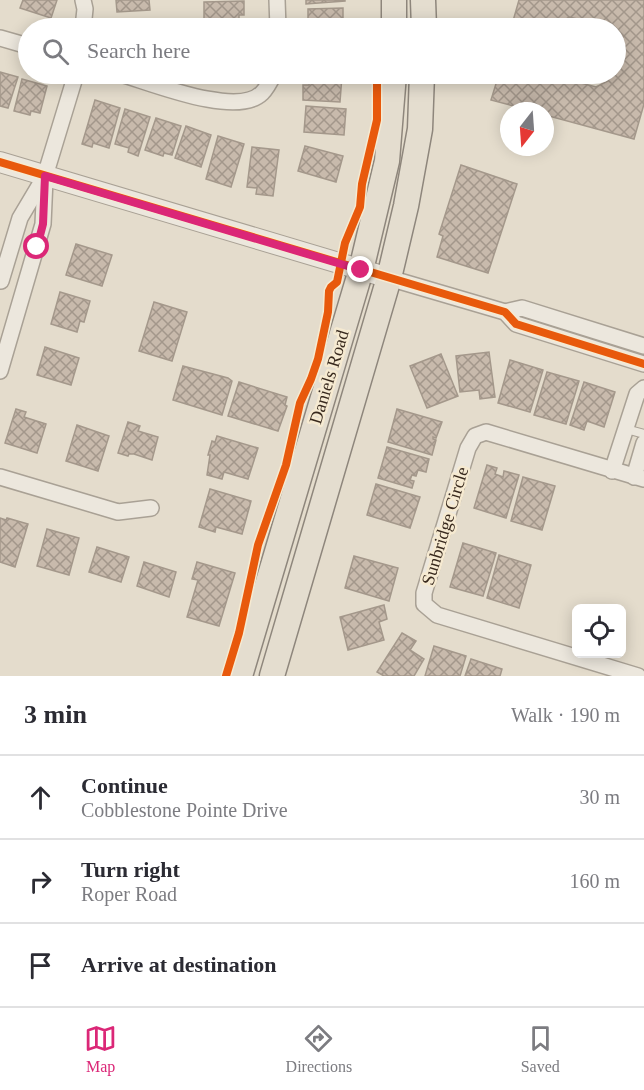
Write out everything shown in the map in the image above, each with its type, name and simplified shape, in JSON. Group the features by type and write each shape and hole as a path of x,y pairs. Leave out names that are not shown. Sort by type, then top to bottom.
{"main road":[{"path":"394,0 394,18"},
{"path":"423,0 424,18"},
{"name":"Daniels Road","path":"240,676 361,270 387,161 393,84"},
{"name":"Daniels Road","path":"272,676 389,278 406,206 420,129 422,84"}],"street":[{"path":"83,0 84,18"},
{"path":"277,0 278,18"},
{"path":"0,38 18,43"},
{"path":"25,288 1,281 20,218 45,176 73,84"},
{"path":"156,84 213,101 242,103 261,94 268,84"},
{"path":"0,162 505,312 522,308 644,346"},
{"path":"0,371 43,224 45,176"},
{"path":"20,218 43,224"},
{"path":"505,312 516,324 644,364"},
{"path":"612,471 637,394 644,388"},
{"name":"Sunbridge Circle","path":"638,676 437,615 424,604 424,593 468,448 475,436 486,432 639,478"},
{"path":"639,478 644,443"},
{"path":"0,477 118,512 151,508"}],"lane":[{"path":"626,429 644,434"}],"building":[{"path":"23,0 57,0 51,18 20,8"},
{"path":"116,0 149,0 150,10 117,12"},
{"path":"306,0 345,0 345,1 306,4"},
{"path":"519,0 644,0 644,104 634,139 554,117 554,102 500,102 491,100 496,84 585,84 596,87 602,84 626,84 626,18 514,18"},
{"path":"244,1 244,15 239,15 239,18 204,18 204,2"},
{"path":"343,8 343,18 308,18 308,9"},
{"path":"0,72 18,77 8,108 0,106"},
{"path":"21,84 47,86 40,113 31,111 30,115 14,111"},
{"path":"341,84 340,102 303,100 303,85"},
{"path":"95,100 120,108 109,148 93,143 92,147 82,144"},
{"path":"306,106 346,109 344,135 304,132"},
{"path":"125,109 150,117 138,156 128,152 129,148 115,144"},
{"path":"156,118 181,126 172,155 164,153 163,156 145,150"},
{"path":"186,126 211,135 201,167 175,158"},
{"path":"218,136 244,144 231,187 206,179"},
{"path":"305,146 343,156 336,182 298,171"},
{"path":"252,147 279,150 273,196 256,194 257,188 247,187"},
{"path":"461,165 517,184 488,273 437,257 443,236 439,234"},
{"path":"76,244 112,255 102,286 66,275"},
{"path":"60,292 90,301 84,322 80,321 77,332 51,324"},
{"path":"154,302 187,312 172,361 139,351"},
{"path":"45,347 79,358 71,385 37,375"},
{"path":"489,352 495,397 480,399 479,390 460,392 456,356"},
{"path":"441,354 458,396 427,408 410,366"},
{"path":"510,360 543,370 530,412 498,403"},
{"path":"183,366 232,381 222,415 173,400"},
{"path":"547,372 579,381 566,424 534,415"},
{"path":"239,382 287,397 285,405 287,406 278,431 228,416"},
{"path":"584,382 615,392 604,427 587,421 584,430 570,425"},
{"path":"16,409 26,412 24,417 46,424 37,453 5,443"},
{"path":"397,409 442,422 436,438 433,437 436,440 432,455 388,442"},
{"path":"128,422 140,426 138,431 158,437 152,460 134,454 128,456 118,453"},
{"path":"77,425 109,436 98,471 66,461"},
{"path":"217,436 258,448 248,479 224,472 222,479 207,475 210,455 208,455 212,441 215,442"},
{"path":"387,447 429,459 426,472 418,470 416,476 412,475 410,480 414,481 412,488 378,478"},
{"path":"487,465 497,468 495,474 503,477 504,471 519,475 506,518 474,508"},
{"path":"523,477 555,486 542,530 511,521"},
{"path":"376,484 420,497 410,528 367,515"},
{"path":"210,489 251,501 242,534 216,527 215,532 199,527"},
{"path":"0,518 28,524 15,567 0,562"},
{"path":"47,529 79,538 69,575 37,566"},
{"path":"463,543 496,553 483,596 450,587"},
{"path":"97,547 129,557 121,582 89,572"},
{"path":"499,555 531,565 519,608 487,598"},
{"path":"354,556 398,568 389,601 345,588"},
{"path":"144,562 176,572 169,597 137,586"},
{"path":"197,562 235,573 219,626 187,617 198,580 192,579"},
{"path":"384,605 387,619 379,622 384,640 348,650 340,617"},
{"path":"402,633 416,641 410,650 424,659 414,676 384,676 377,672"},
{"path":"434,646 466,656 460,676 425,676"},
{"path":"471,659 502,669 500,676 465,676"}],"cycle path":[{"path":"226,676 239,633 258,545 286,465 300,403 318,359 328,312 329,291 337,282 345,243 360,207 362,184 377,120 377,84"},
{"path":"0,162 505,312 516,324 644,364"}],"route":[{"path":"37,247 43,224 45,176 361,270"}]}
